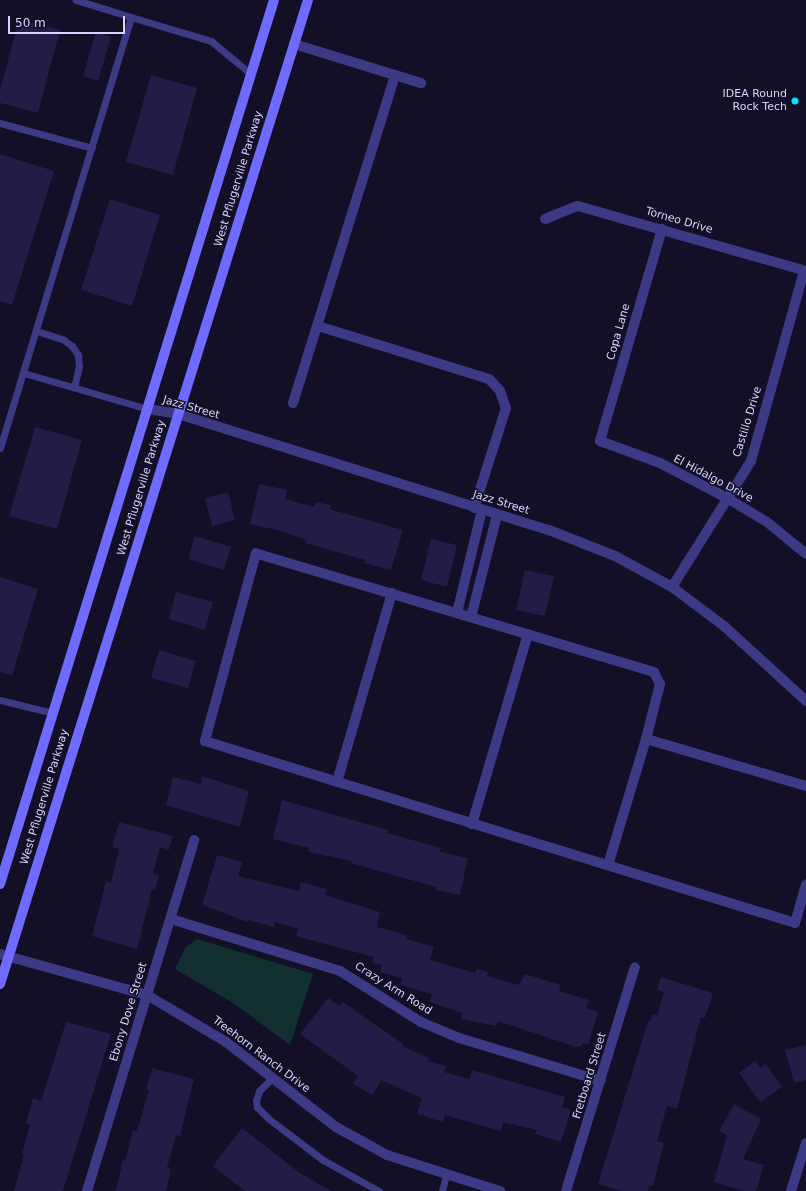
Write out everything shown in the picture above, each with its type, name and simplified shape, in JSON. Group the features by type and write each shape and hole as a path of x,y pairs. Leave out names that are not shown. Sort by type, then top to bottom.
{"main road":[{"name":"West Pflugerville Parkway","path":"0,884 274,0"},
{"name":"West Pflugerville Parkway","path":"0,984 4,955 178,414 308,0"}],"street":[{"path":"294,44 421,83"},
{"path":"293,403 395,75"},
{"name":"Torneo Drive","path":"545,219 578,206 805,271"},
{"name":"Copa Lane","path":"600,441 662,229"},
{"name":"Castillo Drive","path":"672,587 751,461 805,271"},
{"path":"318,326 489,379 500,391 506,408 478,509 469,562 457,613"},
{"name":"Jazz Street","path":"148,409 178,414 549,530 615,556 672,587 724,626 806,701"},
{"name":"El Hidalgo Drive","path":"600,441 660,463 727,498 767,522 806,554"},
{"path":"471,617 498,515"},
{"path":"608,865 646,739 660,684 654,672 256,553 206,741 795,923 806,885"},
{"path":"469,562 484,567"},
{"path":"337,782 392,593"},
{"path":"472,824 528,634"},
{"path":"646,739 806,786"},
{"name":"Ebony Dove Street","path":"87,1191 194,840"},
{"name":"Crazy Arm Road","path":"171,919 340,971 420,1022 459,1038 601,1081"},
{"name":"Treehorn Ranch Drive","path":"4,955 147,995 226,1042 336,1127 387,1155 500,1191"},
{"name":"Fretboard Street","path":"566,1191 635,967"},
{"path":"791,1191 806,1143"}],"lane":[{"path":"76,0 211,41 251,74"},
{"path":"0,448 37,331 131,17"},
{"path":"0,123 92,148"},
{"path":"37,331 64,340 72,346 78,355 79,366 74,387"},
{"path":"24,373 148,409"},
{"path":"0,700 53,713"},
{"path":"272,1078 259,1091 256,1101 258,1107 269,1119 323,1160 379,1191"},
{"path":"442,1191 446,1175"}],"green space":[{"path":"197,939 313,974 290,1045 233,1003 175,969 186,947"}],"building":[{"path":"19,19 60,30 38,113 0,103 0,90"},
{"path":"96,32 111,37 98,81 83,76"},
{"path":"151,75 197,88 173,175 126,162"},
{"path":"0,154 54,171 12,305 0,301"},
{"path":"110,199 160,215 132,306 81,290"},
{"path":"35,427 82,440 57,529 9,516"},
{"path":"259,484 287,490 285,499 314,507 316,502 331,505 329,509 403,530 391,570 364,563 365,560 305,543 306,540 281,531 250,524"},
{"path":"228,492 235,520 212,526 205,498"},
{"path":"195,536 231,547 224,570 188,559"},
{"path":"431,539 457,545 447,587 421,580"},
{"path":"525,570 554,576 545,616 516,610"},
{"path":"0,577 38,589 12,676 0,672"},
{"path":"176,592 213,602 205,630 169,619"},
{"path":"159,650 196,661 188,688 151,678"},
{"path":"202,776 249,791 240,827 166,805 173,777 201,784"},
{"path":"282,800 388,830 387,833 441,848 440,852 468,858 460,895 436,890 436,887 351,863 352,861 308,852 309,848 273,839"},
{"path":"119,822 173,836 169,850 160,847 153,874 159,875 155,890 152,889 137,949 92,936 106,881 111,883 119,849 112,847"},
{"path":"217,855 242,862 238,876 299,891 301,882 327,889 325,895 380,912 377,927 407,935 406,939 434,947 430,960 475,973 476,969 488,972 487,976 519,985 525,974 561,985 559,991 589,1000 586,1008 598,1012 588,1045 583,1043 582,1046 576,1047 498,1021 496,1026 461,1019 462,1013 430,1002 432,994 400,985 402,978 380,972 382,965 372,963 374,957 296,936 298,929 275,922 274,927 249,920 248,922 202,905"},
{"path":"661,977 713,993 705,1018 701,1017 677,1109 667,1106 657,1141 664,1143 653,1186 649,1186 648,1191 621,1191 598,1184 648,1021 650,1022 652,1014 657,1016 664,992 657,990"},
{"path":"328,998 339,1006 343,1002 403,1044 402,1046 429,1058 428,1061 446,1066 444,1072 469,1079 472,1070 565,1097 562,1107 571,1110 561,1142 535,1134 537,1130 503,1122 501,1131 445,1115 443,1122 417,1114 422,1098 381,1080 373,1095 353,1084 358,1076 300,1034"},
{"path":"66,1022 111,1034 63,1191 14,1191 30,1125 26,1123 33,1098 41,1101"},
{"path":"806,1045 806,1080 794,1083 785,1050"},
{"path":"755,1061 760,1068 766,1064 782,1087 760,1102 739,1073"},
{"path":"152,1068 194,1079 180,1136 176,1135 167,1168 171,1169 166,1191 116,1191 123,1160 125,1161 133,1130 137,1131 149,1090 146,1090"},
{"path":"734,1104 761,1119 743,1159 764,1165 756,1191 744,1191 714,1182 727,1135 719,1131"},
{"path":"242,1128 300,1173 331,1191 245,1191 213,1166"}],"place":[{"name":"IDEA Round Rock Tech","path":"795,101"}]}
